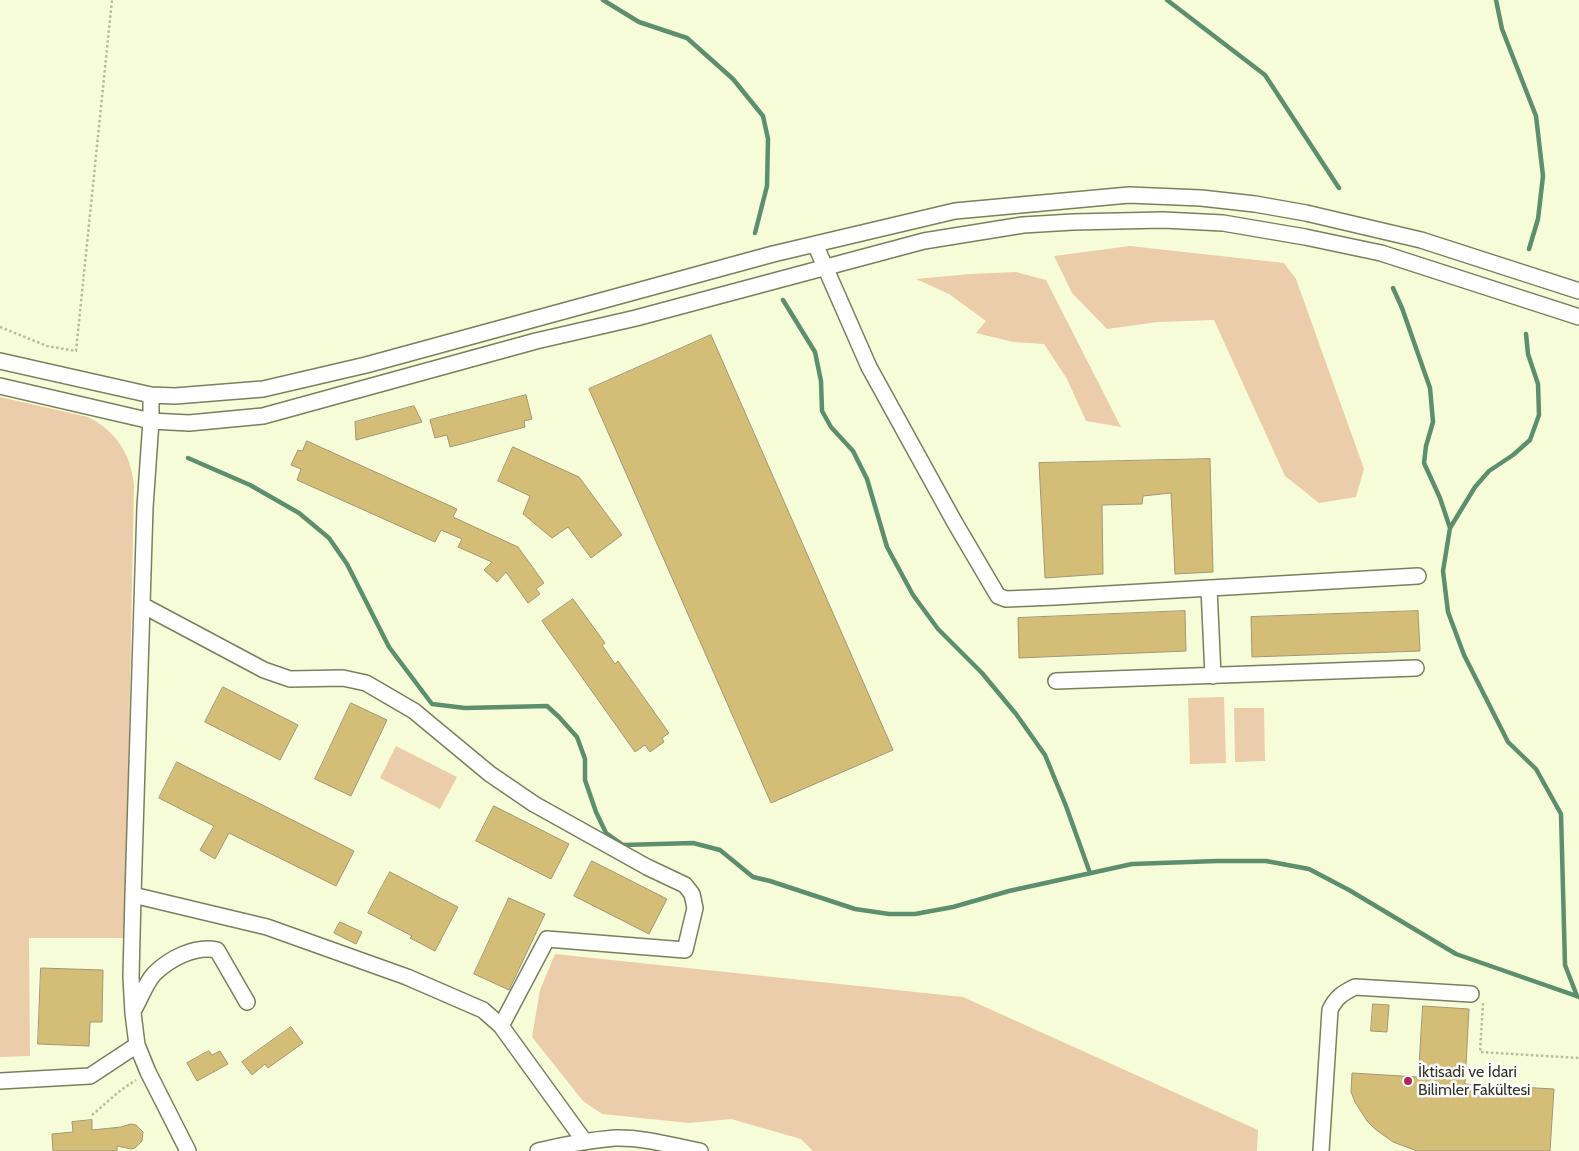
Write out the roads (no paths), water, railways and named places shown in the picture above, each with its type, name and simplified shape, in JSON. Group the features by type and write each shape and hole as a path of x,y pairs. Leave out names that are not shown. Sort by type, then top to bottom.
{"street":[{"path":"0,361 151,395 175,396 263,388 366,365 815,244 954,211 1129,195 1201,198 1306,212 1422,240 1579,291"},
{"path":"0,386 151,421 188,423 263,416 536,341 636,318 924,241 1023,225 1073,222 1162,220 1223,223 1305,237 1381,252 1579,317"},
{"path":"815,244 869,367 955,523 998,596 1006,599 1418,576"},
{"path":"530,321 536,341"},
{"path":"366,365 375,385"},
{"path":"151,395 145,507 131,977 137,1045 148,1072 188,1151"},
{"path":"1209,588 1212,676"},
{"path":"142,605 264,670 290,679 343,678 366,683 414,712 490,774 534,804 647,867 685,885 692,894 696,908 685,950 547,939 501,1026"},
{"path":"1056,682 1416,668"},
{"path":"133,895 266,927 407,977 483,1010 501,1026 584,1142"},
{"path":"133,1013 153,975 176,957 206,948 217,950 247,1002"},
{"path":"1321,1151 1330,1010 1334,1000 1343,992 1355,987 1471,994"},
{"path":"0,1081 90,1076 137,1045"},
{"path":"538,1151 617,1138 700,1151"}],"waterway":[{"path":"603,0 639,22 687,38 733,79 763,116 768,139 767,186 755,233"},
{"path":"1167,0 1265,75 1339,188"},
{"path":"1496,0 1502,29 1536,116 1543,176 1538,219 1529,249"},
{"path":"1393,288 1402,308 1430,388 1433,422 1426,446 1424,463 1440,498 1450,528 1443,571 1448,612 1464,655 1508,742 1536,769 1561,814 1565,965 1577,996"},
{"path":"783,300 815,352 821,381 822,411 831,427 853,451 867,479 887,547 913,595 938,629 982,673 1016,714 1045,755 1090,873"},
{"path":"1450,528 1475,487 1489,471 1513,455 1530,440 1539,415 1538,384 1528,354 1526,334"},
{"path":"188,458 250,485 299,513 329,538 347,564 389,647 432,704 465,708 547,706 577,737 585,759 585,780 596,812 606,833 623,845 693,843 720,850 753,877 855,909 889,914 915,914 953,907 1009,891 1132,864 1266,861 1309,869 1349,890 1456,954 1579,997"}],"place":[{"name":"İktisadi ve İdari Bilimler Fakültesi","path":"1408,1081"}]}
